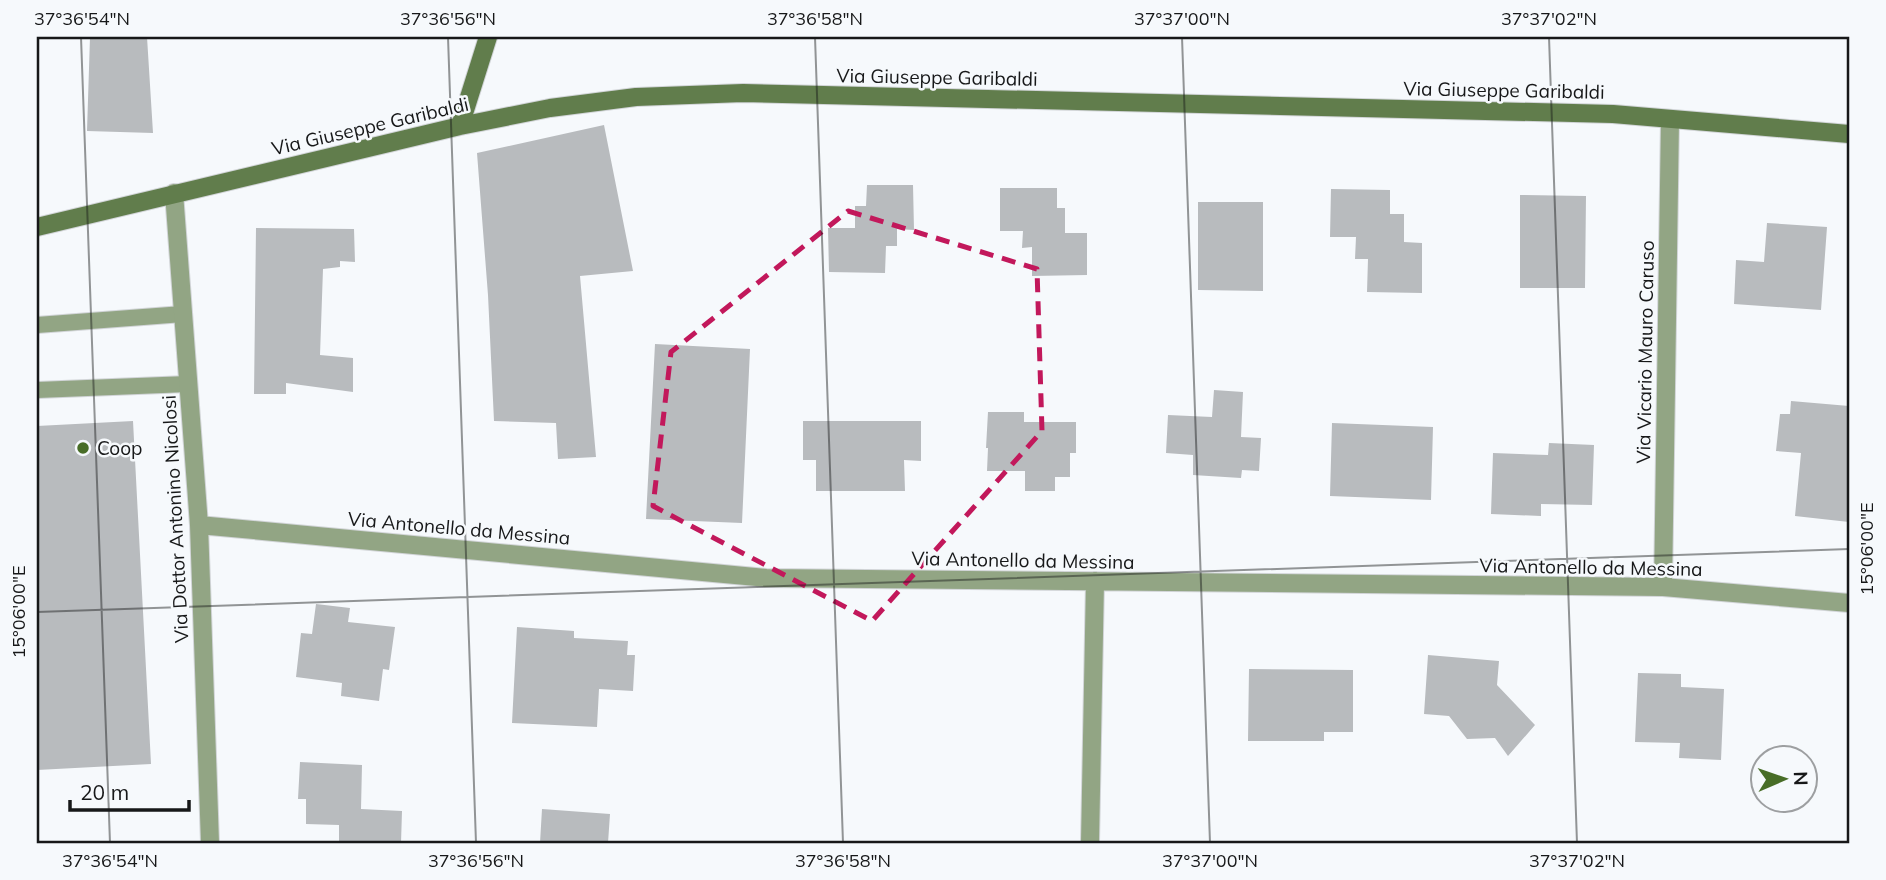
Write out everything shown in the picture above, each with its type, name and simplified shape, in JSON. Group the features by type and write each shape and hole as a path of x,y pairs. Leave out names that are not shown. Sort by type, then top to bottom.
{"main road":[{"path":"460,126 488,37"},
{"name":"Via Giuseppe Garibaldi","path":"37,227 460,126 550,108 636,97 743,93 1613,114 1849,134"}],"street":[{"name":"Via Vicario Mauro Caruso","path":"1663,587 1670,118"},
{"name":"Via Dottor Antonino Nicolosi","path":"174,193 199,526 210,843"},
{"name":"Via Antonello da Messina","path":"199,526 766,578 1663,587 1849,603"},
{"path":"1090,843 1096,581"}],"lane":[{"path":"37,325 183,314"},
{"path":"37,390 188,384"}],"highlighted area":[{"path":"848,211 1037,269 1042,431 872,621 653,506 671,352"}],"building":[{"path":"90,37 147,37 153,133 87,131"},
{"path":"604,125 633,271 580,276 596,457 558,459 556,423 494,421 477,153"},
{"path":"867,185 913,185 914,230 897,229 897,246 886,246 885,273 829,272 828,228 855,228 855,206 866,206"},
{"path":"1000,188 1057,188 1057,208 1065,208 1065,233 1087,233 1087,275 1032,276 1032,247 1022,248 1023,231 1000,231"},
{"path":"1331,189 1390,190 1390,214 1404,214 1404,242 1422,243 1422,293 1367,292 1368,259 1355,259 1356,237 1330,237"},
{"path":"1520,195 1586,196 1585,288 1520,288"},
{"path":"1198,202 1263,202 1263,291 1198,290"},
{"path":"1767,223 1827,227 1821,310 1734,304 1736,260 1764,262"},
{"path":"256,228 354,229 355,262 340,261 340,267 323,269 320,355 353,358 353,392 286,383 286,394 254,394"},
{"path":"655,344 750,349 742,523 646,519"},
{"path":"1214,390 1243,392 1241,437 1261,438 1259,471 1242,470 1241,478 1193,475 1193,455 1166,453 1168,415 1212,417"},
{"path":"1791,401 1849,406 1849,522 1795,516 1801,453 1776,451 1780,414 1790,414"},
{"path":"988,412 1024,412 1024,422 1076,422 1076,453 1070,453 1070,477 1055,477 1055,491 1025,491 1025,471 987,471"},
{"path":"133,421 151,764 37,770 37,426"},
{"path":"803,421 921,421 921,461 904,460 905,491 816,491 816,460 803,460"},
{"path":"1332,423 1433,427 1431,500 1330,496"},
{"path":"1549,443 1594,445 1592,505 1541,504 1541,516 1491,514 1493,453 1548,455"},
{"path":"316,604 350,608 348,622 395,627 389,670 383,669 379,701 341,696 342,683 296,677 301,633 312,634"},
{"path":"517,627 574,631 574,638 628,641 627,655 635,655 633,691 599,689 597,727 512,723"},
{"path":"1428,655 1499,661 1497,685 1535,725 1508,756 1495,738 1467,739 1449,716 1424,714"},
{"path":"1249,669 1353,670 1353,732 1324,732 1324,741 1248,741"},
{"path":"1638,673 1681,674 1681,687 1724,689 1721,760 1679,758 1680,743 1635,742"},
{"path":"300,762 362,765 361,809 402,811 401,843 339,843 339,825 306,824 306,799 298,799"},
{"path":"542,809 610,814 608,843 540,843"}],"place":[{"name":"Coop","path":"83,448"}]}
